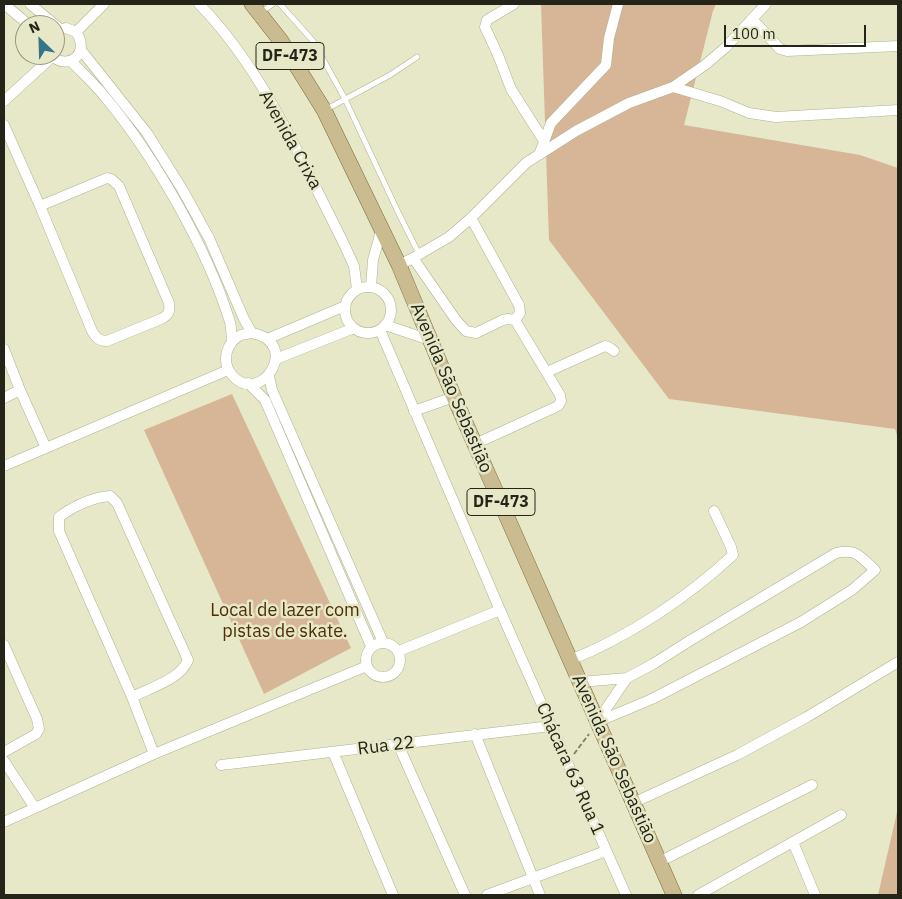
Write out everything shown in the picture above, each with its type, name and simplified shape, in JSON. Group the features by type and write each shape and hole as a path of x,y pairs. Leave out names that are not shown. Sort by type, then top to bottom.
{"main road":[{"name":"Avenida São Sebastião","path":"256,8 281,41 324,110 398,265 674,895"}],"street":[{"path":"4,4 17,15"},
{"path":"30,4 41,15"},
{"path":"76,32 104,4"},
{"name":"Avenida Crixa","path":"199,4 216,22 235,48 289,131 349,254 354,266 357,289"},
{"path":"514,4 487,20 485,27 511,88 544,141"},
{"path":"539,155 551,123 606,66 609,38 618,4"},
{"path":"398,265 449,237 472,218 516,172 576,131 629,104 674,87 726,47 766,4"},
{"path":"752,19 780,48 787,50 898,46"},
{"path":"65,28 76,32 82,44 81,50 75,58 71,61 65,61"},
{"path":"81,50 147,132 182,189 209,238 244,319 252,333"},
{"path":"71,61 105,96 131,131 176,202 208,265 230,321 232,342"},
{"path":"4,102 43,65"},
{"path":"674,87 720,101 749,114 776,117 898,110"},
{"path":"4,125 95,338 100,341 107,341 167,316 170,311 169,303 119,186 115,182 111,179 103,179 40,206"},
{"path":"472,218 519,305 520,312 515,320"},
{"path":"371,287 374,260 381,231"},
{"path":"416,256 456,320 466,332 476,333 503,320 515,320"},
{"path":"371,287 384,293 391,305 389,319 383,327 371,333 362,332 354,328 346,318 345,306 349,296 357,289 371,287"},
{"path":"268,339 345,306"},
{"path":"475,444 558,406 561,401 560,395 547,372 515,320"},
{"path":"383,327 430,340"},
{"name":"Chácara 63 Rua 1","path":"383,327 414,410 606,851 487,895"},
{"path":"276,359 354,328"},
{"path":"252,333 268,339 274,348 276,359 274,368 269,376 256,383 248,383 236,379 228,370 226,360 227,350 232,342 241,335 252,333"},
{"path":"547,372 605,346 614,351"},
{"path":"4,349 46,448"},
{"path":"4,466 228,370"},
{"path":"269,376 272,390 383,642"},
{"path":"248,383 265,400 371,646"},
{"path":"4,398 20,390"},
{"path":"414,410 454,396"},
{"path":"132,697 178,674 185,667 188,660 118,503 110,496 101,497 66,512 59,517 59,531 132,697 154,754"},
{"path":"570,660 589,653 615,639 677,601 716,571 732,555 731,547 714,511"},
{"path":"580,682 628,678 836,554 848,550 854,552 875,570 852,590 801,622 652,699 597,722"},
{"path":"399,651 500,610"},
{"path":"383,642 392,644 399,651 401,660 398,669 390,675 381,677 372,674 366,666 365,659 371,646 383,642"},
{"path":"4,644 37,719 39,729 36,734 4,752"},
{"path":"633,803 737,755 807,717 898,662"},
{"path":"4,822 154,754 366,666"},
{"path":"597,722 628,678"},
{"name":"Rua 22","path":"221,765 551,726"},
{"path":"475,734 540,895"},
{"path":"398,744 465,895"},
{"path":"333,752 393,895"},
{"path":"4,761 35,808"},
{"path":"659,862 812,785"},
{"path":"698,895 842,815"},
{"path":"793,842 815,895"},
{"path":"606,851 626,895"}],"lane":[{"path":"256,8 273,4"},
{"path":"280,4 313,41 345,99 398,212 416,256"},
{"path":"324,110 390,75 417,57"}],"path":[{"path":"567,764 597,722"}],"green space":[{"path":"541,4 716,4 684,125 860,155 898,168 898,438 895,429 669,399 549,240"},
{"name":"Local de lazer com pistas de skate.","path":"232,394 351,648 264,694 144,430"},
{"path":"898,808 898,895 878,895"}]}
